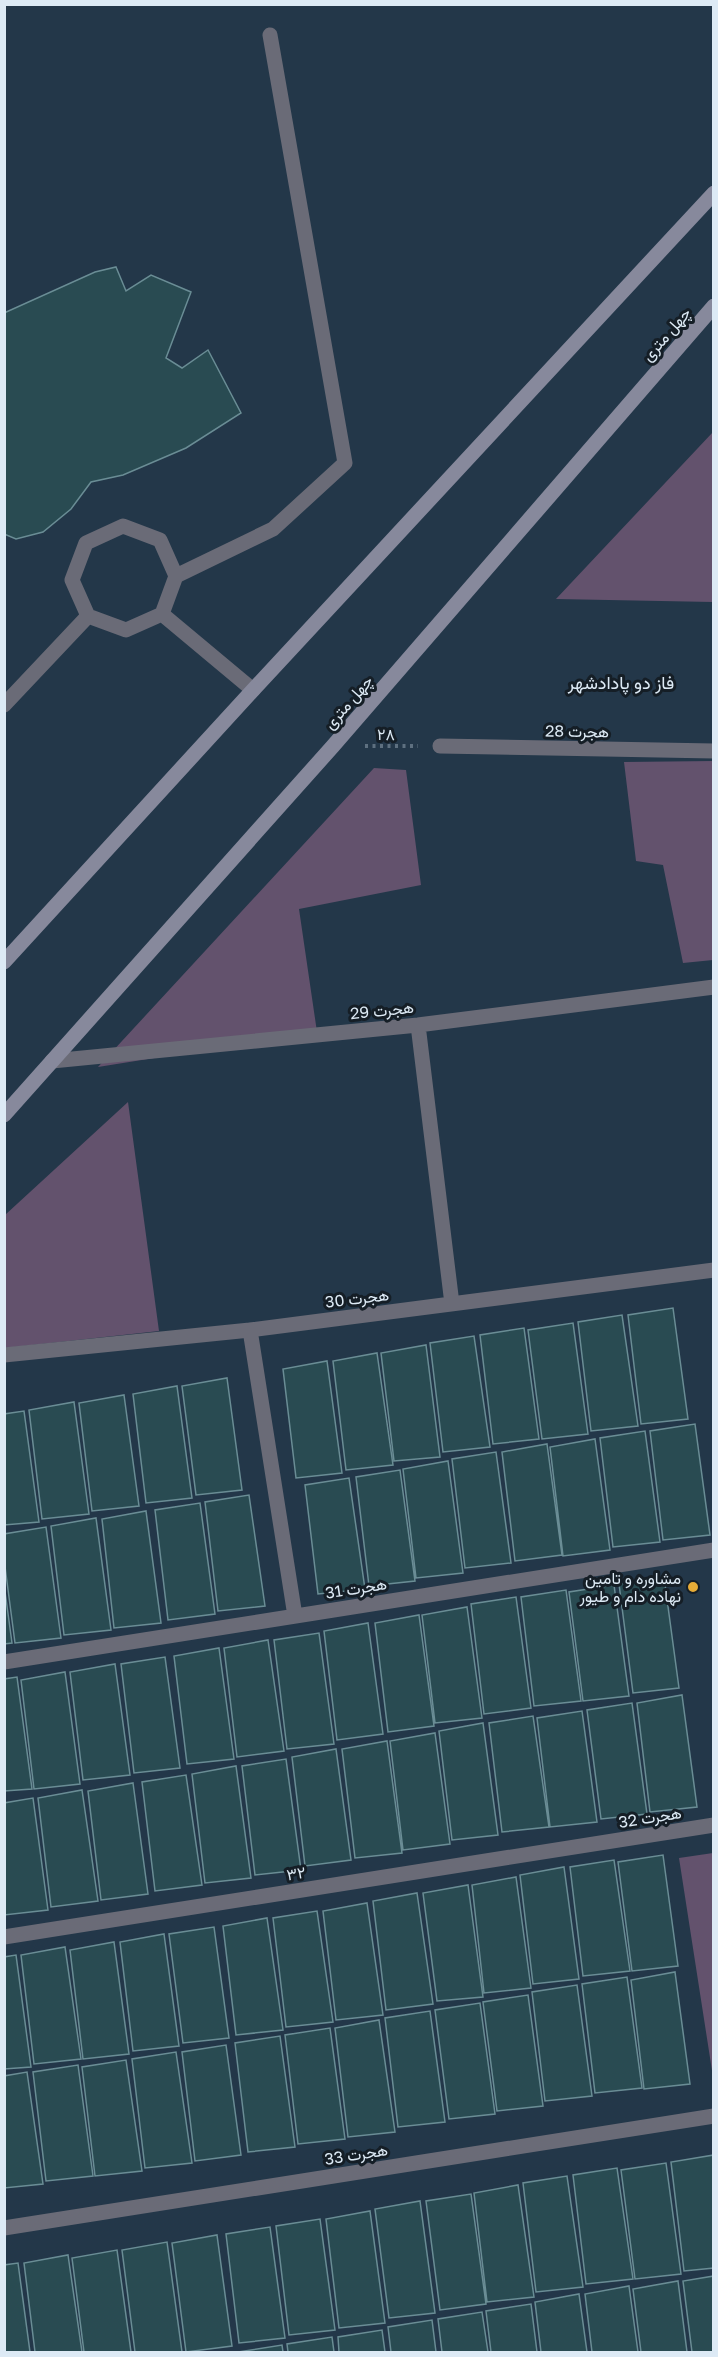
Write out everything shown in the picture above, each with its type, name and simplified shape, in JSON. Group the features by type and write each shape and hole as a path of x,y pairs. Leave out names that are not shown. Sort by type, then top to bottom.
{"main road":[{"path":"4,962 714,193"},
{"name":"چهل متری","path":"4,1115 333,747 714,306"}],"street":[{"path":"176,576 160,540 123,526 86,543 72,580 88,616 126,630 162,614 176,576 273,529 345,464 270,35"},
{"path":"162,614 253,690"},
{"path":"4,705 88,616"},
{"name":"هجرت 28","path":"440,746 714,751"},
{"name":"هجرت 29","path":"52,1061 418,1025 714,987"},
{"path":"418,1025 453,1304"},
{"name":"هجرت 30","path":"4,1355 250,1330 714,1270"},
{"path":"250,1330 295,1616"},
{"name":"هجرت 31","path":"4,1662 714,1550"},
{"name":"هجرت 32","path":"592,1845 714,1825"},
{"name":"۳۲","path":"4,1937 592,1845"},
{"name":"هجرت 33","path":"4,2228 714,2116"}],"path":[{"name":"۲۸","path":"333,747 440,746"}],"shaded area":[{"path":"713,432 713,602 556,599"},
{"path":"713,761 713,960 683,963 663,865 636,861 624,762"},
{"path":"374,768 406,770 421,885 299,909 317,1032 98,1067"},
{"path":"128,1102 159,1331 5,1348 5,1215"},
{"path":"714,1853 713,2077 679,1858"}],"building":[{"path":"116,267 126,291 151,275 191,292 166,358 182,368 208,350 241,413 186,448 123,475 91,482 71,509 43,532 16,539 4,534 4,313 95,272"},
{"path":"673,1308 688,1419 641,1424 628,1315"},
{"path":"622,1315 638,1426 591,1431 578,1322"},
{"path":"573,1323 588,1434 542,1439 528,1330"},
{"path":"524,1328 539,1439 493,1444 480,1335"},
{"path":"474,1336 490,1447 443,1452 430,1343"},
{"path":"426,1345 440,1457 394,1461 381,1353"},
{"path":"377,1353 393,1465 346,1470 333,1361"},
{"path":"327,1361 342,1473 296,1478 283,1369"},
{"path":"227,1378 242,1490 196,1495 182,1386"},
{"path":"177,1386 192,1498 146,1503 133,1394"},
{"path":"124,1395 139,1506 92,1511 79,1403"},
{"path":"74,1402 89,1514 42,1519 29,1410"},
{"path":"24,1411 39,1522 4,1525 4,1414"},
{"path":"695,1424 710,1535 663,1540 650,1431"},
{"path":"645,1431 660,1542 613,1547 600,1438"},
{"path":"595,1439 610,1550 563,1556 550,1447"},
{"path":"547,1444 562,1555 515,1561 502,1452"},
{"path":"496,1452 511,1563 465,1568 452,1459"},
{"path":"448,1461 463,1573 416,1578 403,1469"},
{"path":"400,1470 415,1581 369,1586 356,1477"},
{"path":"349,1478 365,1589 318,1594 305,1485"},
{"path":"249,1495 265,1606 218,1611 205,1502"},
{"path":"200,1503 215,1614 168,1620 155,1510"},
{"path":"146,1511 161,1623 114,1628 102,1519"},
{"path":"96,1518 111,1630 64,1635 51,1526"},
{"path":"46,1527 61,1638 15,1643 4,1559 4,1534"},
{"path":"664,1577 679,1688 633,1693 619,1584"},
{"path":"4,1584 12,1643 4,1644"},
{"path":"614,1585 629,1696 583,1701 569,1592"},
{"path":"566,1590 581,1701 534,1706 521,1597"},
{"path":"516,1597 531,1708 484,1714 471,1604"},
{"path":"467,1607 482,1718 435,1723 422,1615"},
{"path":"419,1615 434,1726 388,1732 375,1623"},
{"path":"368,1623 383,1734 337,1740 324,1631"},
{"path":"319,1633 334,1744 287,1749 274,1640"},
{"path":"268,1640 284,1751 237,1757 224,1648"},
{"path":"219,1648 234,1759 187,1764 174,1656"},
{"path":"165,1657 180,1768 134,1773 121,1664"},
{"path":"115,1664 130,1775 83,1780 70,1672"},
{"path":"65,1672 80,1784 34,1789 21,1680"},
{"path":"17,1677 32,1789 4,1791 4,1679"},
{"path":"682,1695 697,1807 650,1812 637,1703"},
{"path":"632,1703 647,1814 601,1819 587,1710"},
{"path":"582,1711 597,1822 550,1827 537,1718"},
{"path":"533,1716 549,1827 502,1832 489,1723"},
{"path":"483,1723 498,1835 452,1840 439,1731"},
{"path":"435,1733 450,1844 403,1850 390,1741"},
{"path":"387,1741 402,1853 355,1858 342,1749"},
{"path":"336,1749 351,1860 305,1866 292,1757"},
{"path":"286,1759 301,1870 255,1875 242,1766"},
{"path":"236,1766 251,1878 205,1883 192,1774"},
{"path":"186,1775 202,1885 155,1891 142,1782"},
{"path":"133,1783 148,1894 101,1900 88,1791"},
{"path":"82,1790 98,1901 51,1907 38,1798"},
{"path":"33,1798 48,1910 4,1915 4,1803"},
{"path":"663,1855 678,1966 632,1971 618,1862"},
{"path":"614,1860 630,1971 583,1976 570,1867"},
{"path":"564,1867 579,1979 533,1984 520,1875"},
{"path":"516,1877 531,1988 484,1993 472,1885"},
{"path":"468,1885 483,1997 437,2001 423,1893"},
{"path":"417,1893 433,2004 386,2010 373,1901"},
{"path":"367,1903 383,2015 336,2020 323,1911"},
{"path":"317,1911 333,2022 286,2027 273,1918"},
{"path":"267,1918 283,2030 236,2035 223,1926"},
{"path":"214,1927 229,2038 183,2043 169,1934"},
{"path":"164,1934 179,2046 133,2051 120,1942"},
{"path":"114,1942 129,2054 83,2059 70,1950"},
{"path":"65,1947 81,2059 34,2064 21,1955"},
{"path":"16,1955 31,2067 4,2069 4,1957"},
{"path":"675,1972 690,2084 644,2089 631,1980"},
{"path":"627,1977 642,2088 595,2093 582,1984"},
{"path":"577,1985 592,2096 545,2101 532,1992"},
{"path":"528,1995 543,2106 497,2111 483,2002"},
{"path":"480,2003 495,2114 449,2119 435,2010"},
{"path":"430,2011 445,2122 398,2127 385,2018"},
{"path":"379,2020 395,2132 348,2137 335,2028"},
{"path":"330,2028 345,2139 298,2144 285,2035"},
{"path":"280,2036 295,2147 248,2152 235,2043"},
{"path":"226,2045 241,2155 195,2161 182,2052"},
{"path":"176,2052 192,2163 145,2168 132,2059"},
{"path":"126,2060 142,2171 95,2176 82,2067"},
{"path":"78,2065 93,2176 46,2181 33,2072"},
{"path":"27,2072 43,2184 4,2188 4,2076"},
{"path":"714,2155 714,2268 684,2271 671,2162"},
{"path":"666,2163 681,2274 635,2279 621,2170"},
{"path":"617,2168 633,2279 586,2284 573,2175"},
{"path":"567,2176 583,2287 536,2292 523,2183"},
{"path":"518,2185 534,2297 487,2302 474,2193"},
{"path":"471,2194 486,2304 440,2310 426,2201"},
{"path":"420,2201 435,2313 389,2318 375,2209"},
{"path":"370,2211 385,2323 339,2328 326,2219"},
{"path":"320,2219 335,2330 289,2335 276,2226"},
{"path":"270,2227 285,2338 239,2343 226,2234"},
{"path":"217,2235 232,2346 186,2352 172,2243"},
{"path":"167,2242 182,2352 135,2352 122,2250"},
{"path":"117,2250 131,2352 84,2352 72,2258"},
{"path":"68,2255 82,2352 35,2352 24,2263"},
{"path":"18,2263 30,2352 4,2352 4,2265"},
{"path":"714,2276 714,2352 692,2352 683,2281"},
{"path":"678,2281 687,2352 641,2352 633,2289"},
{"path":"629,2286 638,2352 592,2352 585,2294"},
{"path":"579,2294 587,2352 541,2352 535,2302"},
{"path":"531,2304 537,2352 491,2352 486,2311"},
{"path":"482,2312 488,2352 442,2352 438,2319"},
{"path":"432,2320 436,2352 391,2352 388,2327"},
{"path":"382,2330 385,2352 339,2352 338,2337"},
{"path":"332,2337 334,2352 288,2352 287,2344"},
{"path":"282,2345 283,2352 238,2352"}],"place":[{"name":"مشاوره و تامین نهاده دام و طیور","path":"693,1587"}],"district":[{"name":"فاز دو پادادشهر","path":"621,682"}]}
